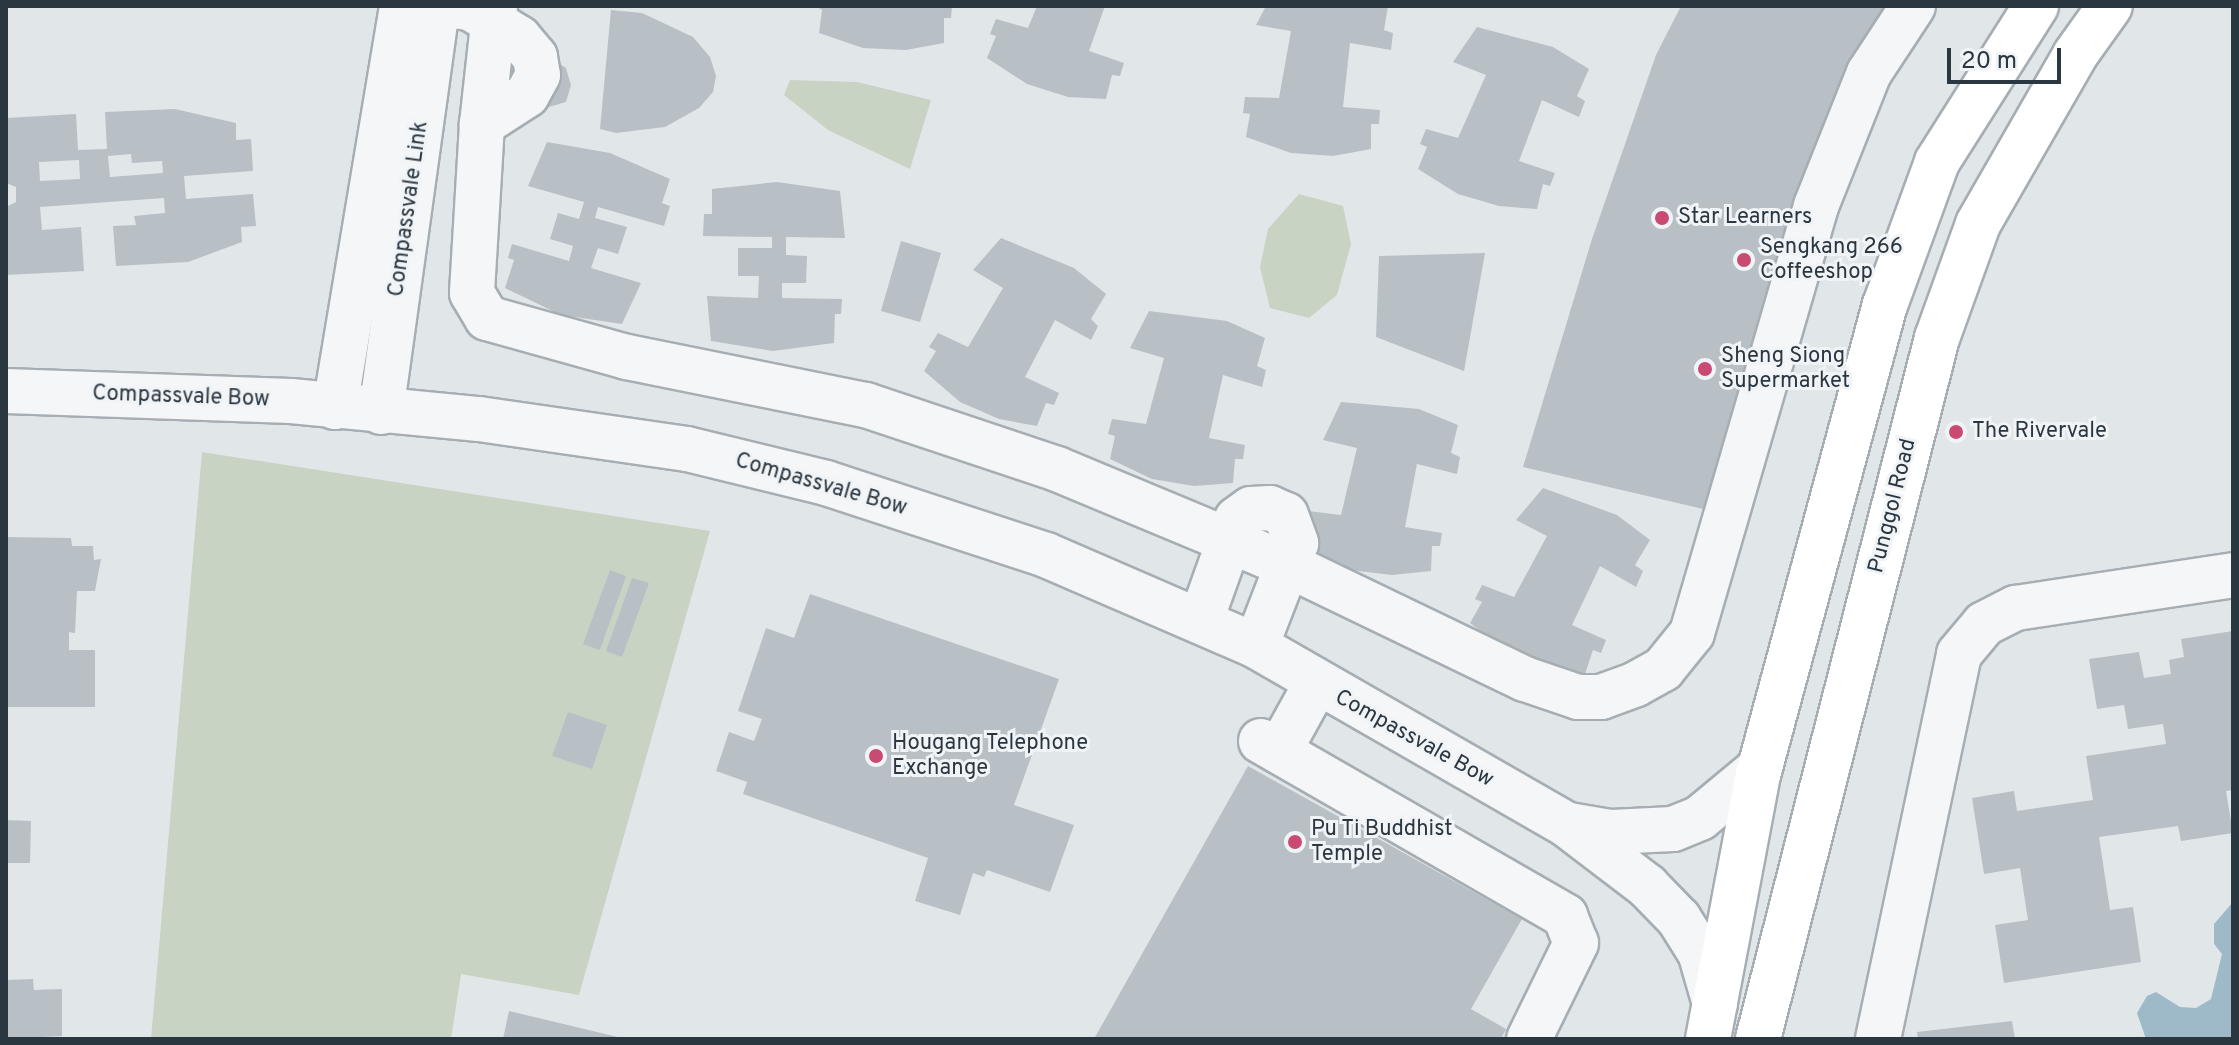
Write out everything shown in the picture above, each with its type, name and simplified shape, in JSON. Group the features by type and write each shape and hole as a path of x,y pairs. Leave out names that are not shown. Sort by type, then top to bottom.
{"main road":[{"path":"1711,1022 1760,768 1865,369 1908,229 1937,162 2036,6"},
{"name":"Punggol Road","path":"1758,1039 1937,338 1978,224 2075,55 2110,6"}],"street":[{"name":"Compassvale Link","path":"335,407 427,65 402,6"},
{"name":"Compassvale Link","path":"381,412 437,6"},
{"path":"480,11 535,57 538,75 527,95 498,113 472,293 487,318 627,357 866,405 1057,469 1288,565 1525,679 1578,697 1601,697 1663,669 1692,633 1816,206 1869,73 1913,6"},
{"name":"Compassvale Bow","path":"6,391 335,407 479,419 687,449 826,483 1046,555 1256,646 1316,684 1567,825 1647,886 1679,919 1700,952 1711,1022"},
{"path":"1201,620 1228,540"},
{"path":"1256,646 1288,565"},
{"path":"1878,1039 1959,654 1984,624 2016,608 2233,575"},
{"path":"1316,684 1270,746 1565,916 1576,943 1529,1039"},
{"name":"Compassvale Bow","path":"1567,825 1611,832 1673,829 1700,818 1760,768"}],"green space":[{"path":"790,80 857,82 931,100 910,169 828,130 784,95"},
{"path":"1299,194 1343,206 1351,244 1337,295 1309,318 1270,308 1260,267 1268,229"},
{"path":"202,452 710,531 579,995 461,974 451,1039 151,1039"}],"water":[{"path":"2233,902 2233,1039 2146,1039 2137,1013 2147,996 2156,992 2180,1007 2196,1008 2211,999 2222,954 2214,944 2214,924"}],"building":[{"path":"816,6 952,6 951,18 944,18 944,43 906,50 863,48 819,33 822,10"},
{"path":"1037,6 1105,6 1089,51 1124,63 1120,76 1112,75 1106,99 1068,97 1027,84 987,58 996,36 990,34 996,19 1028,28"},
{"path":"1266,6 1388,6 1384,30 1393,33 1391,50 1350,43 1343,107 1380,110 1379,124 1371,124 1371,149 1333,156 1291,153 1246,137 1250,114 1243,113 1245,97 1279,98 1291,31 1256,25"},
{"path":"1681,6 1900,6 1813,185 1752,343 1716,512 1523,467 1592,239 1656,55"},
{"path":"611,10 642,13 693,37 710,57 716,76 713,92 699,108 665,127 616,133 600,129"},
{"path":"1477,27 1553,47 1589,69 1577,96 1585,101 1579,117 1542,100 1519,161 1555,173 1550,186 1543,184 1537,209 1499,206 1458,194 1418,169 1427,147 1420,144 1426,129 1458,138 1486,75 1453,62"},
{"path":"521,58 552,59 566,68 571,85 566,102 535,111 504,94 511,63"},
{"path":"175,109 236,123 236,140 251,139 253,171 184,176 186,199 253,194 256,226 241,227 242,242 188,262 116,266 113,226 136,225 134,216 165,213 164,198 40,207 42,230 81,227 84,271 6,275 6,207 16,202 16,187 6,183 6,118 76,114 78,150 107,149 105,112","holes":["131,154 132,163 162,161 163,173 110,177 108,156","79,160 80,179 40,181 39,162"]},
{"path":"547,142 610,153 670,179 662,203 670,206 664,226 598,207 595,218 627,227 618,254 598,248 591,268 641,283 622,324 561,315 505,288 514,260 508,258 512,244 569,261 573,246 550,239 558,213 579,219 584,202 528,186"},
{"path":"777,182 840,191 845,238 786,237 786,255 807,256 806,283 782,283 782,298 842,299 841,314 835,314 834,343 773,351 711,341 707,296 758,298 759,276 738,276 738,248 772,248 772,237 703,236 704,214 712,214 712,189"},
{"path":"1001,238 1074,268 1106,294 1091,319 1098,326 1091,340 1055,320 1025,377 1059,393 1054,405 1046,403 1037,426 999,419 960,402 924,371 936,351 929,347 938,333 968,347 1003,288 973,270"},
{"path":"901,241 941,253 920,322 881,311"},
{"path":"1485,253 1464,371 1376,337 1379,256"},
{"path":"1149,311 1227,321 1265,338 1257,366 1266,370 1262,387 1223,375 1209,438 1245,445 1243,459 1235,459 1233,483 1194,486 1152,479 1110,459 1115,436 1108,434 1112,419 1146,424 1164,358 1130,348"},
{"path":"1341,402 1419,409 1458,425 1451,453 1460,457 1457,474 1417,464 1405,527 1442,533 1440,546 1432,546 1431,571 1392,575 1350,570 1306,551 1308,511 1341,515 1357,448 1323,440"},
{"path":"1543,488 1617,515 1650,540 1635,565 1643,571 1636,587 1600,566 1572,625 1606,640 1601,653 1593,650 1585,674 1547,668 1507,652 1470,623 1482,602 1475,599 1482,585 1514,597 1547,536 1516,520"},
{"path":"6,537 71,538 72,546 93,546 94,560 101,559 95,591 77,591 75,633 69,632 69,650 95,650 95,707 6,707"},
{"path":"610,570 626,576 600,650 583,644"},
{"path":"632,578 649,583 622,657 606,651"},
{"name":"Hougang Telephone Exchange","path":"810,594 1059,679 1014,805 1074,825 1050,892 987,870 984,877 973,873 960,915 915,901 928,858 743,794 747,782 716,771 729,732 754,741 762,719 738,711 766,628 794,638"},
{"path":"2233,631 2233,790 2226,791 2233,833 2181,841 2178,826 2099,837 2110,910 2133,907 2141,962 2004,983 1995,925 2028,920 2020,868 1984,874 1972,798 2014,791 2017,811 2093,800 2086,756 2166,744 2163,724 2128,729 2124,705 2097,709 2089,659 2139,652 2144,678 2171,674 2169,660 2184,657 2181,639"},
{"path":"568,712 607,725 592,769 552,756"},
{"name":"Pu Ti Buddhist Temple","path":"1248,766 1522,919 1471,1009 1506,1029 1501,1039 1094,1039"},
{"path":"6,820 31,821 30,863 6,863"},
{"path":"33,979 34,990 62,989 62,1036 6,1039 6,980"},
{"path":"509,1011 622,1038 622,1039 503,1039"},
{"path":"2012,1021 2015,1039 1918,1039 1917,1032"}],"place":[{"name":"Star Learners","path":"1662,218"},
{"name":"Sengkang 266 Coffeeshop","path":"1744,260"},
{"name":"Sheng Siong Supermarket","path":"1705,369"},
{"name":"The Rivervale","path":"1956,432"},
{"name":"Hougang Telephone Exchange","path":"876,756"},
{"name":"Pu Ti Buddhist Temple","path":"1295,842"}]}
